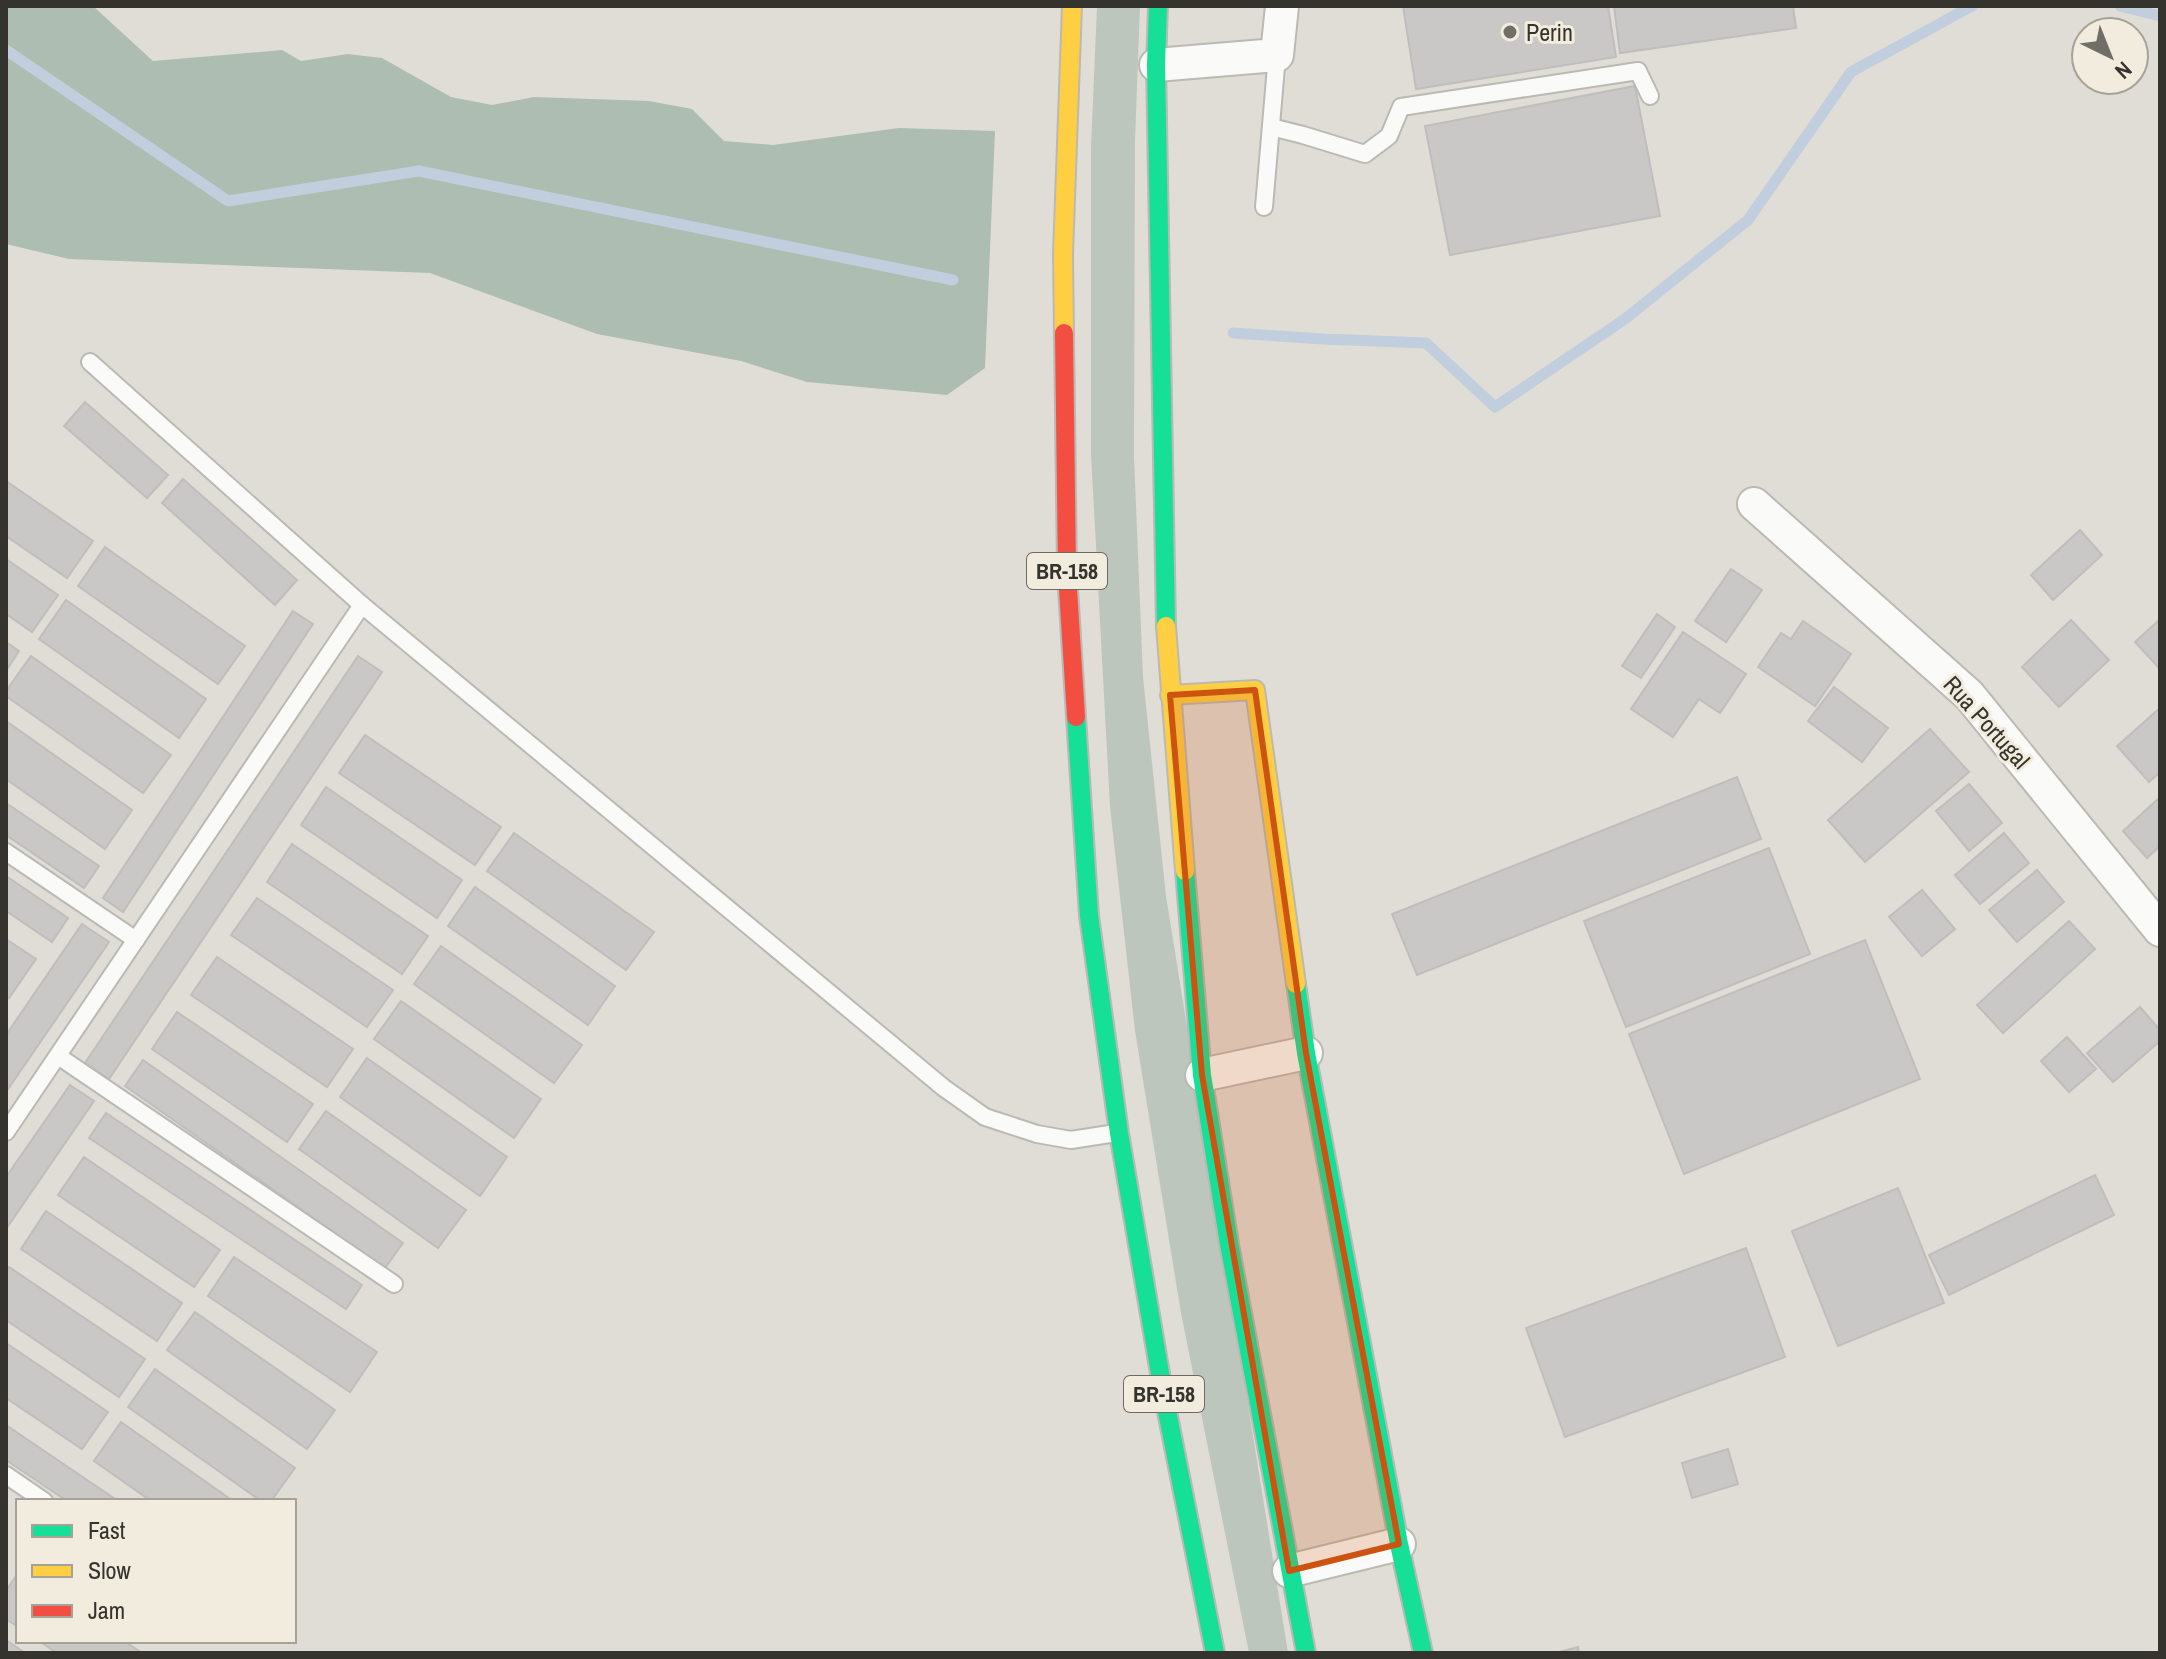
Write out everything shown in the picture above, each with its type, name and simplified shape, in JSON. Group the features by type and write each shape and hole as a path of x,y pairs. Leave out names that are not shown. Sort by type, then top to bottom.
{"main road":[{"name":"BR-158","path":"1072,6 1063,254 1067,573 1089,916 1119,1133 1163,1391 1215,1653"},
{"path":"1158,6 1156,65 1166,644 1202,1075 1229,1244 1306,1653"},
{"path":"1170,695 1255,690 1306,1053 1399,1544 1423,1653"}],"street":[{"path":"1156,65 1277,55 1282,6"},
{"name":"Rua Portugal","path":"1754,504 1969,695 2160,930"},
{"path":"1202,1075 1306,1053"},
{"path":"1289,1571 1399,1544"}],"lane":[{"path":"1264,207 1277,55"},
{"path":"1271,127 1365,154 1389,136 1401,107 1638,71 1650,96"},
{"path":"90,362 362,605 932,1078 985,1117 1037,1134 1071,1140 1119,1133"},
{"path":"6,1132 362,605"},
{"path":"6,852 136,940"},
{"path":"58,1056 394,1284"},
{"path":"6,1475 41,1499"}],"highlighted area":[{"path":"1255,690 1306,1053 1399,1544 1289,1571 1202,1075 1170,695"}],"shaded area":[{"path":"1097,6 1140,6 1135,141 1134,457 1143,677 1166,896 1288,1653 1249,1653 1181,1313 1135,1031 1110,807 1091,454 1091,147"}],"green space":[{"path":"6,6 93,6 153,61 282,50 301,61 348,54 382,58 451,97 492,105 534,97 649,101 692,109 724,141 773,145 899,128 995,131 985,368 947,395 807,382 741,361 597,334 430,273 69,259 6,244"}],"building":[{"name":"Perin","path":"1403,6 1608,6 1616,57 1416,89"},
{"path":"1614,6 1793,6 1796,28 1620,53"},
{"path":"1635,86 1660,216 1450,255 1425,126"},
{"path":"85,402 168,475 147,498 64,426"},
{"path":"183,479 297,580 275,605 162,503"},
{"path":"6,481 93,541 67,578 6,536"},
{"path":"2080,530 2102,555 2053,600 2031,575"},
{"path":"105,547 245,646 218,684 78,586"},
{"path":"6,559 58,595 32,632 6,614"},
{"path":"1731,569 1762,590 1726,642 1695,621"},
{"path":"66,600 206,699 179,738 39,639"},
{"path":"293,611 313,624 123,912 103,898"},
{"path":"1657,614 1675,627 1641,678 1622,666"},
{"path":"2160,619 2160,669 2135,642"},
{"path":"2071,620 2109,660 2059,707 2022,667"},
{"path":"1803,621 1851,654 1815,706 1758,667 1781,633 1791,639"},
{"path":"1683,632 1746,674 1720,713 1699,699 1673,737 1631,709"},
{"path":"6,642 19,651 6,671"},
{"path":"31,656 171,755 143,793 6,696 6,691"},
{"path":"358,656 382,672 109,1079 85,1063"},
{"path":"1834,687 1888,728 1862,762 1808,721"},
{"path":"2160,708 2160,772 2149,782 2117,746"},
{"path":"6,721 132,810 105,849 6,779"},
{"path":"1930,729 1969,772 1865,862 1828,820"},
{"path":"365,735 501,827 475,865 339,773"},
{"path":"1737,777 1761,839 1417,975 1392,914"},
{"path":"1969,784 2002,823 1969,851 1936,811"},
{"path":"326,787 462,880 437,918 301,825"},
{"path":"2160,797 2160,846 2147,858 2123,831"},
{"path":"6,803 99,866 84,888 6,835"},
{"path":"514,833 654,932 626,970 487,871"},
{"path":"2004,833 2029,863 1980,904 1955,875"},
{"path":"292,844 428,936 402,974 267,882"},
{"path":"1769,848 1810,954 1626,1027 1584,921"},
{"path":"2037,870 2064,902 2017,942 1989,910"},
{"path":"6,876 68,918 52,942 6,911"},
{"path":"475,887 615,986 588,1025 448,926"},
{"path":"1922,890 1955,929 1922,956 1889,917"},
{"path":"257,898 393,990 367,1027 231,935"},
{"path":"2069,921 2095,949 2003,1033 1977,1005"},
{"path":"82,924 109,942 6,1092 6,1035"},
{"path":"6,939 36,959 9,998 6,996"},
{"path":"1865,940 1920,1079 1684,1174 1629,1034"},
{"path":"441,946 582,1045 554,1083 414,984"},
{"path":"217,957 353,1049 327,1087 191,995"},
{"path":"401,1001 541,1099 514,1138 374,1039"},
{"path":"2140,1007 2160,1030 2160,1041 2113,1082 2087,1053"},
{"path":"177,1012 313,1104 287,1142 152,1049"},
{"path":"2067,1037 2096,1069 2069,1092 2041,1061"},
{"path":"367,1058 507,1157 480,1196 340,1097"},
{"path":"143,1060 403,1243 385,1268 125,1086"},
{"path":"70,1085 94,1101 6,1229 6,1177"},
{"path":"326,1111 466,1210 438,1248 299,1149"},
{"path":"106,1113 362,1285 346,1309 89,1138"},
{"path":"84,1157 220,1250 194,1287 58,1195"},
{"path":"2095,1175 2114,1215 1949,1295 1929,1255"},
{"path":"1898,1188 1944,1303 1838,1346 1792,1231"},
{"path":"46,1211 182,1303 157,1341 21,1249"},
{"path":"1746,1248 1785,1357 1565,1437 1526,1328"},
{"path":"234,1257 377,1352 350,1392 208,1296"},
{"path":"9,1267 145,1359 119,1397 6,1320 6,1271"},
{"path":"195,1312 335,1410 307,1449 167,1350"},
{"path":"6,1343 108,1412 82,1449 6,1398"},
{"path":"155,1369 295,1468 272,1499 258,1499 128,1407"},
{"path":"121,1422 230,1499 148,1499 94,1461"},
{"path":"6,1425 115,1499 64,1499 6,1460"},
{"path":"1728,1449 1738,1484 1692,1498 1682,1463"},
{"path":"16,1576 16,1626 6,1619 6,1591"},
{"path":"6,1640 25,1653 6,1653"},
{"path":"42,1643 127,1643 142,1653 57,1653"},
{"path":"1578,1647 1579,1653 1555,1653"}],"waterway":[{"path":"1233,333 1426,343 1495,407 1625,319 1748,220 1851,72 1972,6"},
{"path":"2120,6 2160,16"},
{"path":"6,50 228,201 419,171 953,280"}],"traffic: fast":[{"path":"1158,6 1156,65 1166,626"},
{"path":"1076,717 1089,916 1119,1133 1163,1391 1215,1653"},
{"path":"1185,871 1202,1075 1229,1244 1306,1653"},
{"path":"1296,984 1306,1053 1399,1544 1423,1653"}],"traffic: slow":[{"path":"1064,333 1063,254 1072,6"},
{"path":"1166,626 1185,871"},
{"path":"1170,695 1255,690 1296,984"}],"traffic: jam":[{"path":"1064,333 1067,573 1076,717"}],"place":[{"name":"Perin","path":"1510,32"}]}
